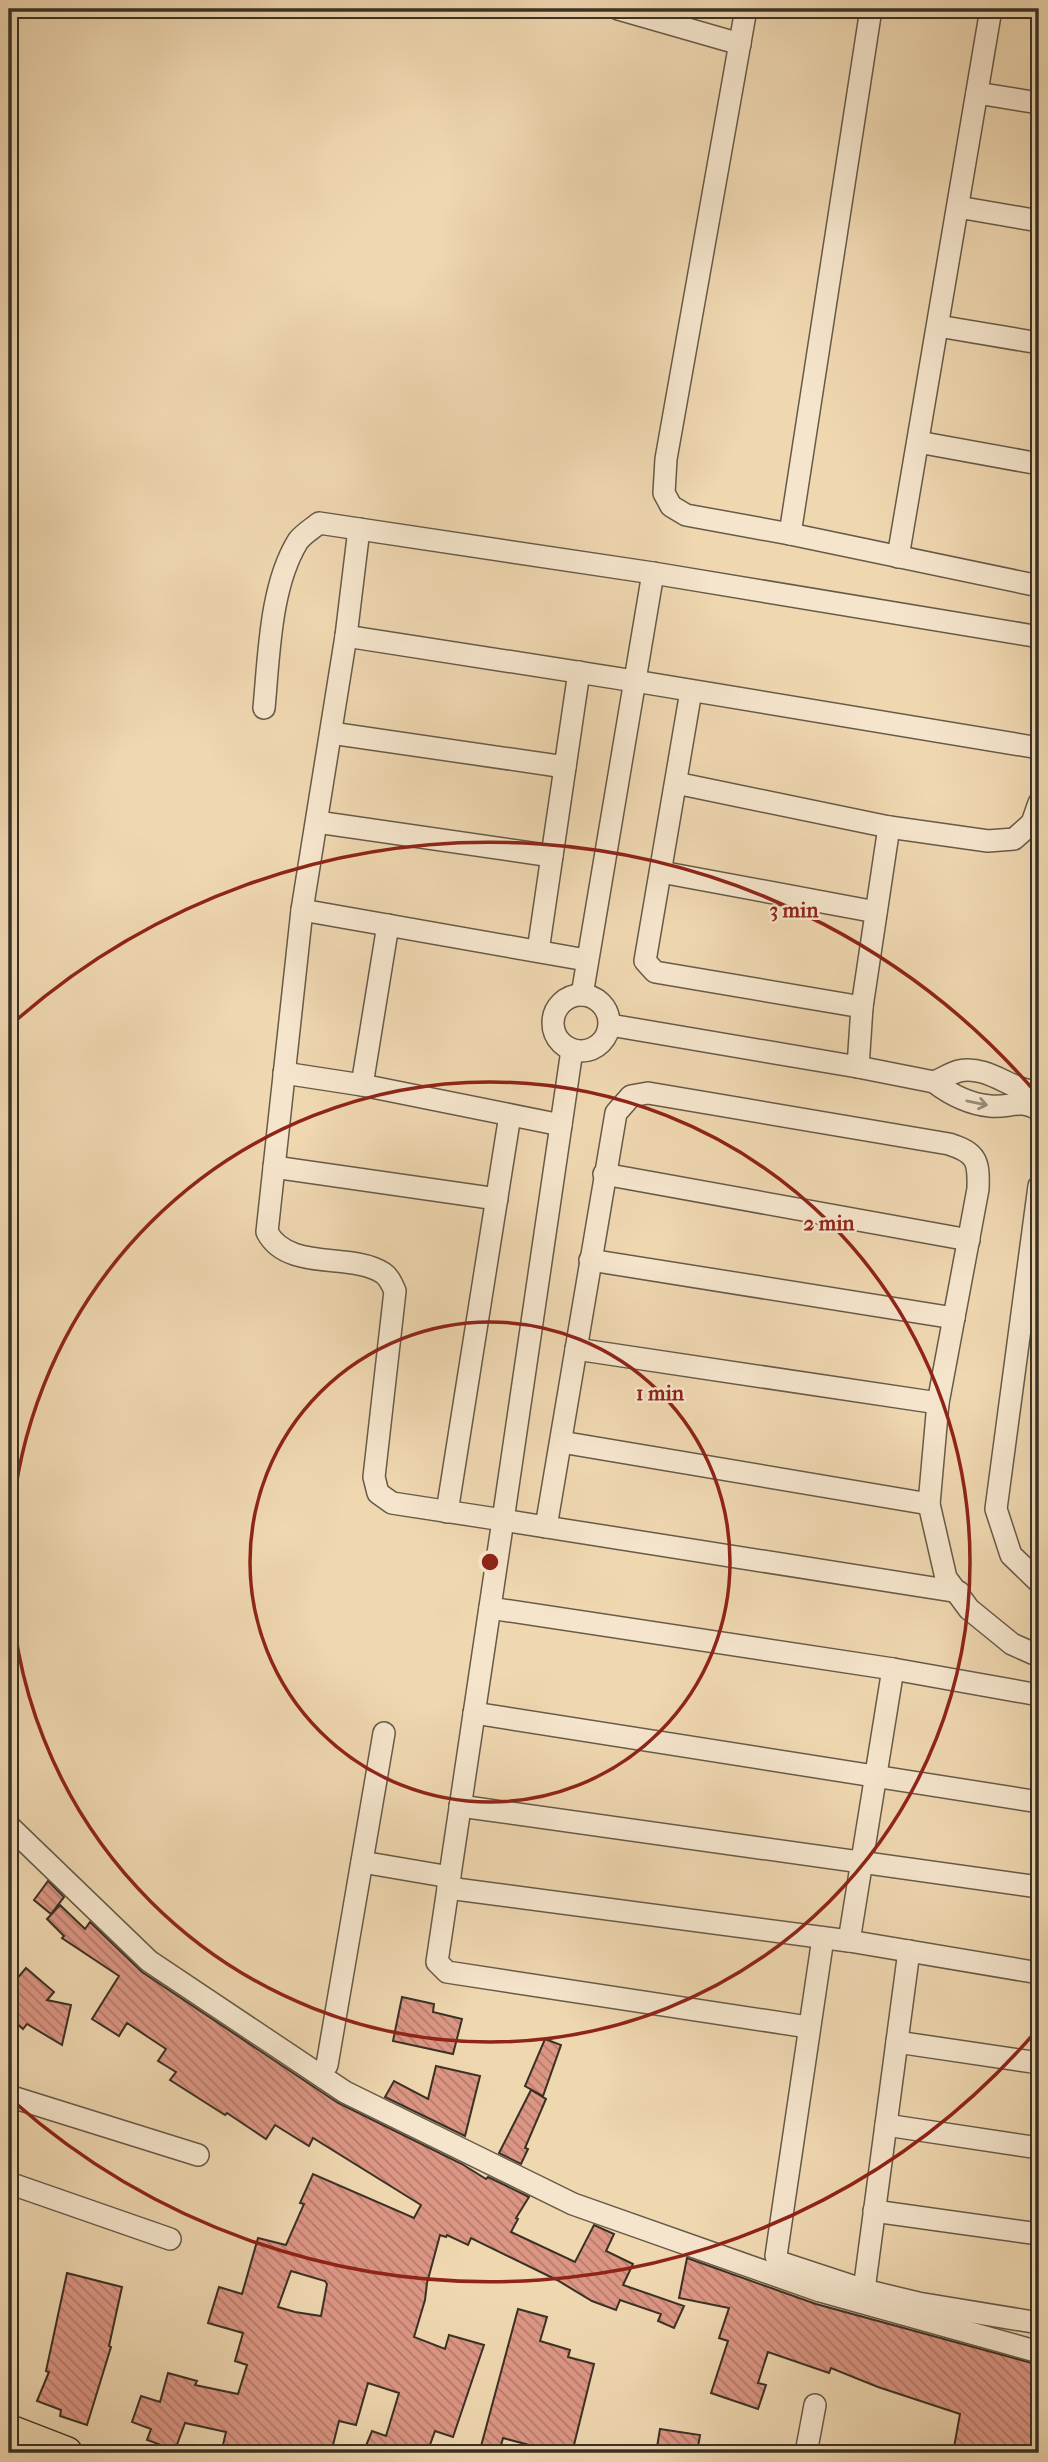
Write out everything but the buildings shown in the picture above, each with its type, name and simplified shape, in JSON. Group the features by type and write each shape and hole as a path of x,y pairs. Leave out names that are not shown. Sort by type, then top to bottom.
{"highway":[{"path":"9,2431 48,2450"}],"street":[{"path":"618,9 740,44"},
{"path":"746,9 666,459 664,493 671,506 686,515 1039,586"},
{"path":"790,534 871,9"},
{"path":"898,557 991,9"},
{"path":"977,93 1039,103"},
{"path":"958,207 1039,221"},
{"path":"938,326 1039,343"},
{"path":"918,442 1039,464"},
{"path":"264,708 277,601 285,568 299,538 319,523 653,573 1034,636 1039,640"},
{"path":"359,529 346,636 302,910 267,1232 273,1242 286,1252 373,1267 386,1275 395,1291 374,1477 378,1493 391,1503 959,1592"},
{"path":"582,995 653,573"},
{"path":"346,636 1039,748"},
{"path":"538,951 579,672"},
{"path":"691,691 645,961 655,972 862,1007"},
{"path":"331,733 565,767"},
{"path":"676,783 889,827 988,841 1014,839 1032,823 1039,803"},
{"path":"317,822 552,856"},
{"path":"858,1067 862,1007 889,827"},
{"path":"661,872 876,912"},
{"path":"302,910 586,960"},
{"path":"362,1085 388,925"},
{"path":"582,995 599,1001 609,1016 610,1025 604,1041 581,1051 565,1046 554,1032 555,1014 565,1000 582,995"},
{"path":"610,1025 858,1067 933,1082 955,1097 975,1104 993,1107 1017,1102 1039,1110"},
{"path":"572,1050 437,1962 447,1972 808,2027"},
{"path":"933,1082 960,1071 979,1071 999,1077 1020,1088 1039,1090"},
{"path":"284,1073 362,1085 561,1125"},
{"path":"546,1527 616,1113 631,1096 648,1093 949,1144 972,1155 979,1167 978,1189 938,1403 929,1504 946,1578 969,1609 1012,1644 1039,1656"},
{"path":"447,1512 510,1115"},
{"path":"274,1167 496,1199"},
{"path":"604,1174 969,1240"},
{"path":"1039,1185 996,1509 1011,1555 1039,1581"},
{"path":"590,1260 954,1318"},
{"path":"576,1349 938,1403"},
{"path":"561,1442 929,1504"},
{"path":"490,1608 893,1669 1039,1695"},
{"path":"849,1941 893,1669"},
{"path":"474,1713 1039,1802"},
{"path":"327,2065 384,1733"},
{"path":"460,1806 1039,1887"},
{"path":"9,1826 149,1961 345,2092 573,2204 820,2291 1039,2352"},
{"path":"362,1862 449,1882 1039,1972"},
{"path":"823,1938 776,2256 779,2262 864,2290 918,2303 1039,2323"},
{"path":"864,2290 909,1951"},
{"path":"897,2042 1039,2063"},
{"path":"9,2096 198,2155"},
{"path":"886,2125 1039,2148"},
{"path":"9,2183 170,2239"},
{"path":"874,2211 1039,2234"},
{"path":"806,2453 815,2405"}]}
